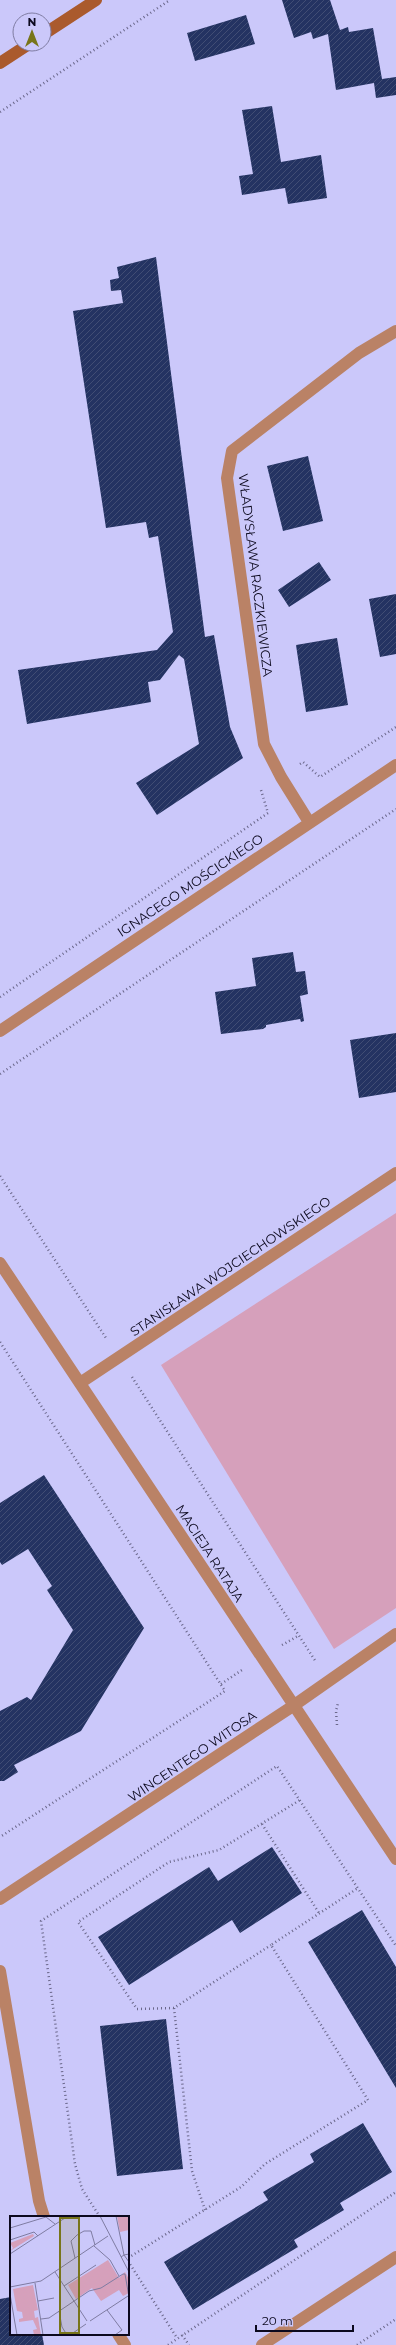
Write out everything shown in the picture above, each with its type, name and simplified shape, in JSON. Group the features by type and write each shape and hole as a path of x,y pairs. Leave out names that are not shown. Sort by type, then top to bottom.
{"street":[{"path":"52,29 96,0"},
{"path":"0,63 17,52"},
{"name":"WŁADYSŁAWA RACZKIEWICZA","path":"309,822 281,777 264,744 227,478 232,451 359,354 396,331"},
{"name":"IGNACEGO MOŚCICKIEGO","path":"0,1030 396,765"},
{"name":"STANISŁAWA WOJCIECHOWSKIEGO","path":"80,1383 396,1173"},
{"name":"MACIEJA RATAJA","path":"0,1263 396,1859"},
{"name":"WINCENTEGO WITOSA","path":"0,1899 293,1706 396,1634"},
{"path":"0,1971 39,2201 44,2216"},
{"path":"262,2345 396,2257"},
{"path":"119,2335 125,2345"}],"path":[{"path":"0,112 170,0"},
{"path":"0,997 268,813 260,791 303,762 320,777 396,727"},
{"path":"0,1074 396,809"},
{"path":"0,1176 340,1698 336,1711 337,1728"},
{"path":"0,1342 225,1691 0,1837"},
{"path":"99,2216 82,2189 75,2164 41,1921 277,1766 396,1946"},
{"path":"300,1800 219,1850 169,1862 78,1922 137,2009 174,2008 358,1888"},
{"path":"262,1824 319,1913"},
{"path":"129,2257 241,2187 265,2164 368,2100 271,1946"},
{"path":"174,2008 192,2171 205,2210"},
{"path":"168,2345 396,2192"},
{"path":"129,2263 177,2338"},
{"path":"357,2345 396,2319"},
{"path":"182,2335 189,2345"}],"shaded area":[{"path":"396,1213 396,1608 334,1649 161,1365"}],"building":[{"path":"282,0 330,0 340,30 348,27 349,32 373,28 382,79 396,77 396,95 376,98 374,83 336,90 328,34 313,39 311,32 294,38"},
{"path":"246,15 255,44 195,61 187,33"},
{"path":"272,106 281,162 321,155 327,198 288,204 285,188 242,195 239,176 253,174 242,110"},
{"path":"156,257 205,637 214,635 230,727 243,758 157,815 136,783 199,744 184,659 179,655 160,680 148,682 151,702 27,724 18,670 157,650 173,632 158,536 149,538 146,522 106,528 73,311 123,303 121,290 111,291 110,280 119,278 117,267"},
{"path":"308,456 323,521 283,531 267,466"},
{"path":"319,562 331,580 289,607 278,590"},
{"path":"396,594 396,654 380,657 369,599"},
{"path":"337,638 348,705 306,712 296,645"},
{"path":"293,952 296,972 305,971 308,994 300,996 304,1021 301,1022 300,1019 266,1025 263,1029 221,1034 215,992 256,986 252,958"},
{"path":"396,1033 396,1092 359,1098 350,1040"},
{"path":"44,1475 144,1628 81,1731 14,1765 18,1772 4,1781 0,1781 0,1711 27,1697 31,1700 73,1630 47,1590 52,1586 28,1549 2,1565 0,1562 0,1503"},
{"path":"272,1847 302,1893 240,1933 232,1920 129,1985 98,1937 209,1867 218,1881"},
{"path":"362,1910 396,1967 396,2088 308,1942"},
{"path":"166,2019 183,2169 117,2176 100,2026"},
{"path":"363,2123 392,2172 340,2203 344,2210 294,2240 298,2247 193,2310 164,2262 268,2200 263,2192 314,2162 310,2154"},
{"path":"10,2297 10,2335 42,2335 44,2345 0,2345 0,2299"}]}
